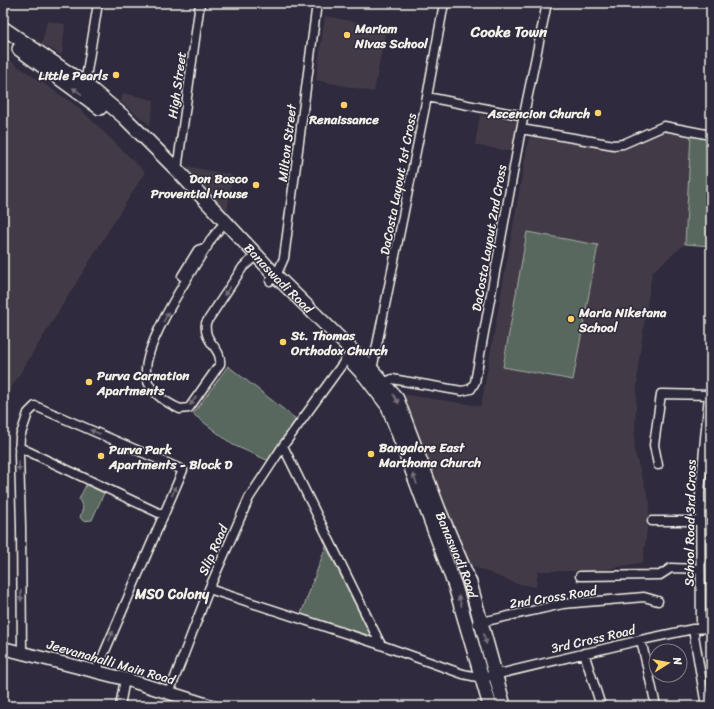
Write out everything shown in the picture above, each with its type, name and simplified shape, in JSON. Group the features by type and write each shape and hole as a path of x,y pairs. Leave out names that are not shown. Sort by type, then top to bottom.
{"main road":[{"name":"Banaswadi Road","path":"3,28 85,84 124,117 177,170 273,279 350,354 380,386 397,398 439,510 470,583 504,706"},
{"name":"Banaswadi Road","path":"3,38 94,102 118,123 250,260 273,279"},
{"name":"Banaswadi Road","path":"380,386 455,586 490,706"}],"street":[{"path":"3,11 4,3"},
{"path":"85,84 98,3"},
{"name":"High Street","path":"177,170 200,3"},
{"name":"Milton Street","path":"273,279 284,258 317,3"},
{"name":"DaCosta Layout 1st Cross","path":"369,373 427,97 444,3"},
{"name":"DaCosta Layout 2nd Cross","path":"380,386 392,379 462,391 471,389 475,382 521,129 547,3"},
{"path":"427,97 524,116"},
{"path":"521,129 614,145 623,144 664,126 711,135"},
{"path":"220,228 207,247 167,315 152,343 147,359 146,372 150,387 158,395 180,409 189,408 220,364 218,353 207,338 205,331 206,323 243,267 250,260"},
{"path":"182,276 198,250 207,247"},
{"name":"Slip Road","path":"169,693 209,590 249,498 283,446 350,354"},
{"path":"658,464 654,445 661,394 710,395"},
{"name":"School Road 3rd Cross","path":"706,706 697,628 700,569 700,507 710,395"},
{"path":"22,652 19,447 20,437 28,413 35,406 183,470 96,672"},
{"path":"283,446 381,644"},
{"path":"19,447 163,515"},
{"path":"700,507 711,508"},
{"path":"652,522 700,522"},
{"path":"580,576 660,575 671,568 700,569"},
{"path":"209,590 381,644 463,674 482,678"},
{"name":"2nd Cross Road","path":"467,625 563,604 644,597 658,601"},
{"name":"3rd Cross Road","path":"482,678 640,640 697,628 711,628"},
{"path":"640,640 656,706"},
{"name":"Jeevanahalli Main Road","path":"3,648 125,680 211,706"},
{"path":"584,653 602,706"},
{"path":"120,706 125,680"}],"shaded area":[{"path":"325,16 386,28 374,92 316,80"},
{"path":"47,21 65,24 62,55 42,44"},
{"path":"3,56 78,107 145,172 3,401"},
{"path":"123,93 154,100 150,125 121,102"},
{"path":"480,115 520,122 514,152 475,145"},
{"path":"665,130 691,135 685,244 652,272 638,366 634,450 650,503 643,562 599,571 538,571 536,587 515,583 464,563 435,480 400,394 481,406 529,137 625,150"},
{"path":"186,166 232,175 227,214"},
{"path":"3,406 9,463 8,637 3,636"}],"green space":[{"path":"691,135 711,139 711,246 685,244"},
{"path":"527,232 598,245 573,380 503,367"},
{"path":"228,366 296,419 269,461 233,445 193,414"},
{"path":"86,485 104,493 92,520 83,521 80,517 83,508 79,499"},
{"path":"326,546 371,636 301,614"}],"place":[{"name":"Mariam Nivas School","path":"347,35"},
{"name":"Little Pearls","path":"116,75"},
{"name":"Renaissance","path":"344,105"},
{"name":"Ascencion Church","path":"598,113"},
{"name":"Don Bosco Provential House","path":"256,185"},
{"name":"Maria Niketana School","path":"571,319"},
{"name":"St. Thomas Orthodox Church","path":"283,342"},
{"name":"Purva Carnation Apartments","path":"89,382"},
{"name":"Bangalore East Marthoma Church","path":"371,454"},
{"name":"Purva Park Apartments - Block D","path":"101,456"}],"district":[{"name":"Cooke Town","path":"509,32"},
{"name":"MSO Colony","path":"172,594"}]}
